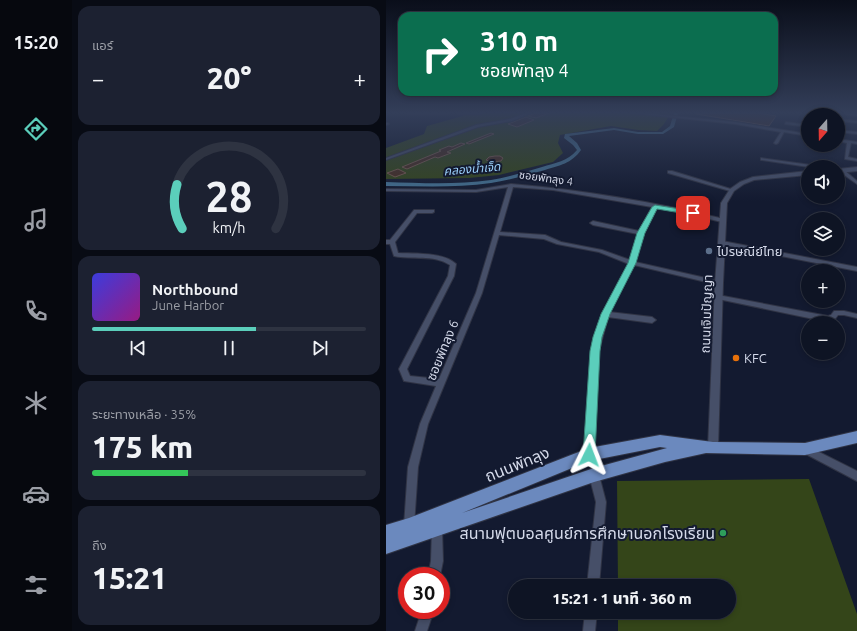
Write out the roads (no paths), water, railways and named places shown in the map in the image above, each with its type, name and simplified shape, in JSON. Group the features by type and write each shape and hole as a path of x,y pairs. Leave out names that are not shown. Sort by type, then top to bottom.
{"main road":[{"name":"ถนนพัทลุง","path":"386,533 409,526 589,455 660,441 713,448 805,449 857,437"},
{"name":"ถนนพัทลุง","path":"386,546 594,475 665,454 713,448"}],"street":[{"path":"386,158 429,142"},
{"path":"848,142 846,158 857,160"},
{"path":"762,159 801,165"},
{"path":"845,170 857,169"},
{"path":"670,172 732,190 742,183 753,179 801,174"},
{"path":"845,174 857,182"},
{"name":"ซอยพัทลุง 4","path":"386,190 476,191 511,185 553,189 679,210 722,220"},
{"name":"ซอยพัทลุง 6","path":"409,526 413,467 424,424 479,293 511,185"},
{"name":"ถนนเจิมปัญญา","path":"713,448 718,297 723,206 732,190"},
{"path":"589,455 595,351 598,337 605,314 632,263 641,233 655,207"},
{"path":"432,212 416,211 389,242 396,255 442,259 450,261 453,264 451,276 403,368 407,379 442,383"},
{"path":"593,223 641,233"},
{"path":"496,233 544,237 559,242 600,251 632,263 719,283"},
{"path":"722,243 857,269"},
{"path":"718,297 820,318 828,319 833,317 836,313 857,316"},
{"path":"605,314 652,320"},
{"path":"805,449 857,476"},
{"path":"594,475 601,502 594,579"},
{"path":"435,567 437,529"},
{"path":"421,631 425,619"},
{"path":"589,631 590,619"}],"waterway":[{"name":"คลองน้ำเจ็ด","path":"386,184 467,184 511,178 565,162 574,157 579,150 573,142"}],"place":[{"name":"ไปรษณีย์ไทย","path":"709,251"},
{"name":"KFC","path":"736,358"},
{"name":"สนามฟุตบอลศูนย์การศึกษานอกโรงเรียน","path":"723,533"}]}
